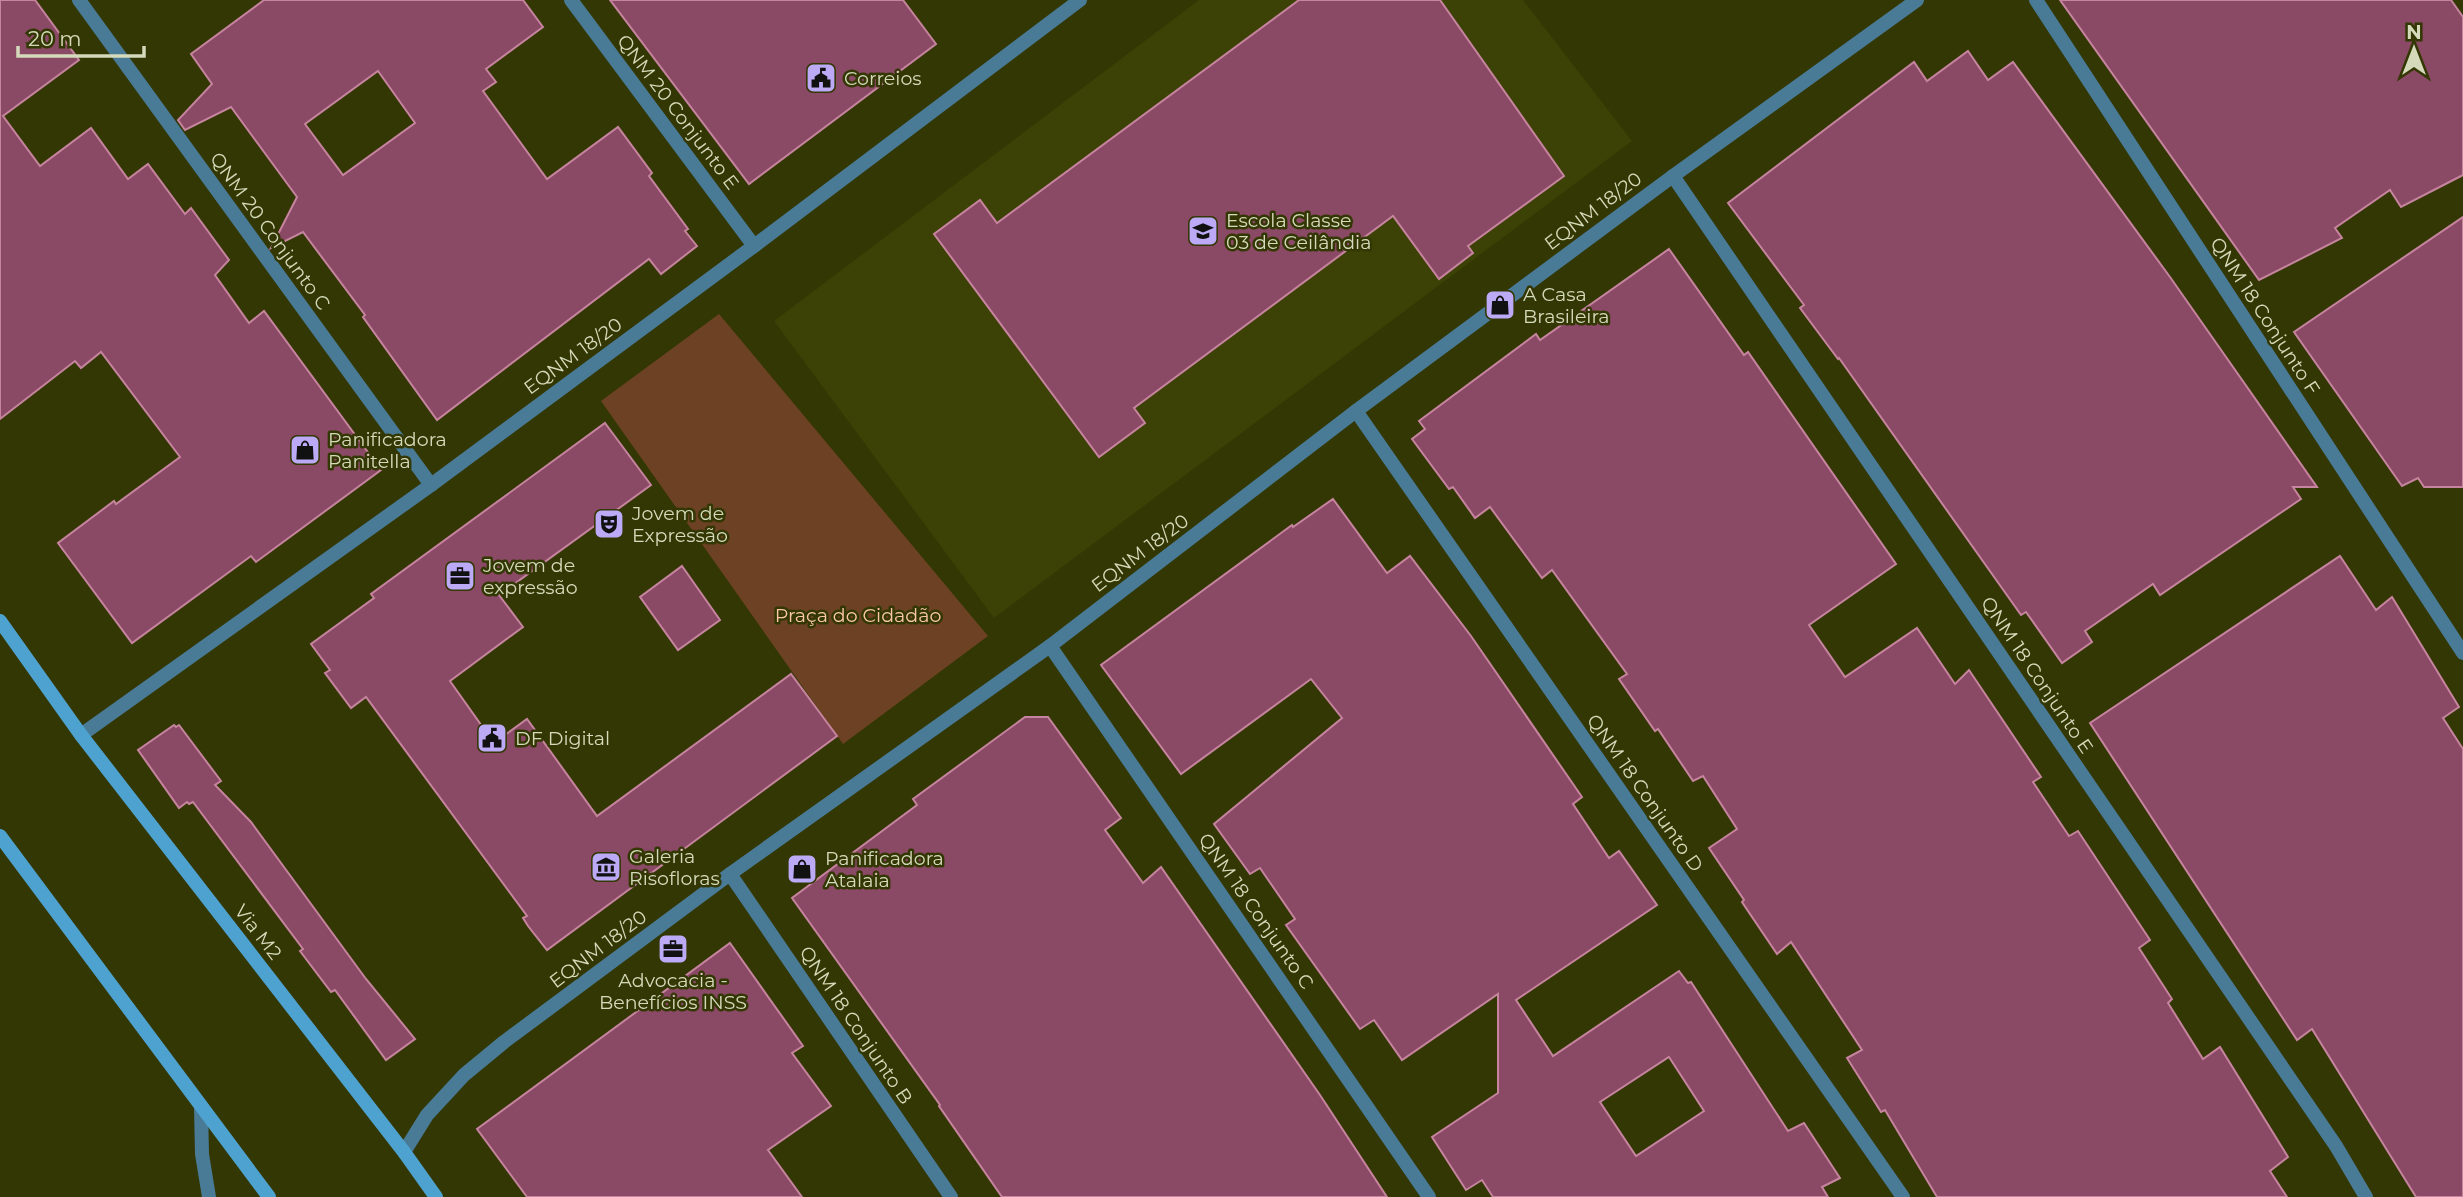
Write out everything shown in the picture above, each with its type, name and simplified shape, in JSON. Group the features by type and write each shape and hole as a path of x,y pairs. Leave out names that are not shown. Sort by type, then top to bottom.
{"main road":[{"name":"Via M2","path":"0,621 81,735 436,1197"},
{"path":"0,835 269,1197"}],"street":[{"name":"QNM 20 Conjunto C","path":"79,0 431,485"},
{"name":"QNM 20 Conjunto E","path":"571,0 754,246"},
{"name":"EQNM 18/20","path":"81,735 431,485 754,246 1062,6 1080,0"},
{"name":"EQNM 18/20","path":"404,1152 427,1115 464,1075 504,1042 730,874 1050,646 1356,411 1672,176 1917,0"},
{"name":"QNM 18 Conjunto F","path":"2036,0 2463,653"},
{"name":"QNM 18 Conjunto E","path":"1672,176 2336,1146 2366,1197"},
{"name":"QNM 18 Conjunto D","path":"1356,411 1903,1197"},
{"name":"QNM 18 Conjunto C","path":"1050,646 1429,1197"},
{"name":"QNM 18 Conjunto B","path":"730,874 951,1197"},
{"path":"201,1107 202,1154 209,1197"}],"shaded area":[{"name":"Escola Classe 03 de Ceilândia","path":"1199,0 1523,0 1632,141 994,618 774,321"}],"green space":[{"name":"Praça do Cidadão","path":"719,314 988,636 843,744 601,401"}],"building":[{"path":"0,0 35,0 79,60 3,116 40,166 91,128 128,179 148,164 185,214 191,208 229,260 215,275 249,323 264,311 381,470 256,562 251,556 132,643 58,543 180,457 101,352 81,368 75,361 0,419"},
{"path":"264,0 523,0 543,27 486,69 496,82 483,91 547,179 618,127 652,173 649,176 688,229 685,231 697,246 661,274 649,259 437,420 363,317 365,315 303,232 271,248 297,197 231,107 185,130 178,120 212,84 191,54","holes":["378,71 415,123 343,175 305,124"]},
{"path":"610,0 903,0 936,44 749,184"},
{"path":"1299,0 1440,0 1564,176 1468,246 1473,253 1439,279 1393,216 1134,408 1145,423 1099,457 934,234 980,200 997,223"},
{"path":"2060,0 2451,0 2463,17 2463,175 2401,207 2390,190 2335,228 2342,238 2259,280"},
{"path":"1968,51 1988,80 2013,62 2170,277 2317,487 2293,487 2301,499 2160,595 2153,584 2085,631 2092,642 2062,663 2026,612 2021,615 1839,358 1800,308 1804,305 1728,203 1914,62 1927,81"},
{"path":"2463,217 2463,487 2424,487 2418,478 2402,486 2294,332"},
{"path":"1669,249 1744,355 1748,352 1896,564 1809,625 1845,677 1917,628 1955,684 1969,670 2041,777 2033,782 2069,836 2078,831 2150,940 2139,948 2172,999 2168,1003 2203,1059 2220,1047 2288,1157 2270,1171 2287,1197 1937,1197 1885,1110 1881,1112 1847,1058 1862,1050 1791,942 1777,954 1709,848 1737,829 1703,776 1693,781 1658,729 1655,731 1619,679 1627,674 1552,570 1542,578 1490,507 1475,518 1453,487 1449,489 1412,439 1425,429 1419,421 1536,334 1540,340"},
{"path":"605,423 651,485 499,595 523,627 450,681 494,743 527,719 597,816 791,674 837,736 547,950 523,918 527,916 366,697 351,708 325,673 330,670 311,644 374,598 371,594"},
{"path":"1333,499 1387,573 1410,556 1471,636 1582,797 1573,804 1609,858 1619,851 1657,905 1516,1000 1553,1056 1679,971 1688,983 1691,982 1788,1131 1804,1123 1840,1178 1822,1187 1828,1197 1493,1197 1482,1180 1466,1190 1432,1137 1498,1093 1498,994 1402,1060 1374,1020 1360,1029 1286,925 1295,919 1260,868 1250,874 1214,824 1342,718 1311,679 1181,774 1101,665 1292,525 1293,527","holes":["1669,1057 1704,1111 1636,1156 1600,1102"]},
{"path":"2340,556 2376,610 2392,597 2459,707 2443,718 2463,749 2463,1197 2416,1197 2312,1029 2297,1040 2090,723"},
{"path":"682,566 720,620 678,650 640,597"},
{"path":"1025,717 1048,717 1121,818 1105,830 1143,883 1161,867 1320,1095 1387,1197 1002,1197 940,1105 792,898 917,805 913,799"},
{"path":"174,725 179,725 221,781 215,785 251,822 366,979 415,1039 386,1060 335,990 331,992 300,951 303,949 193,802 187,802 179,808 138,750"},
{"path":"730,943 803,1046 792,1053 831,1106 768,1150 802,1197 527,1197 477,1129"}],"place":[{"name":"Correios","path":"821,78"},
{"name":"Escola Classe 03 de Ceilândia","path":"1203,231"},
{"name":"A Casa Brasileira","path":"1500,305"},
{"name":"Panificadora Panitella","path":"305,450"},
{"name":"Jovem de Expressão","path":"609,524"},
{"name":"Jovem de expressão","path":"460,576"},
{"name":"DF Digital","path":"492,738"},
{"name":"Galeria Risofloras","path":"606,867"},
{"name":"Panificadora Atalaia","path":"802,869"},
{"name":"Advocacia - Benefícios INSS","path":"673,949"}]}
